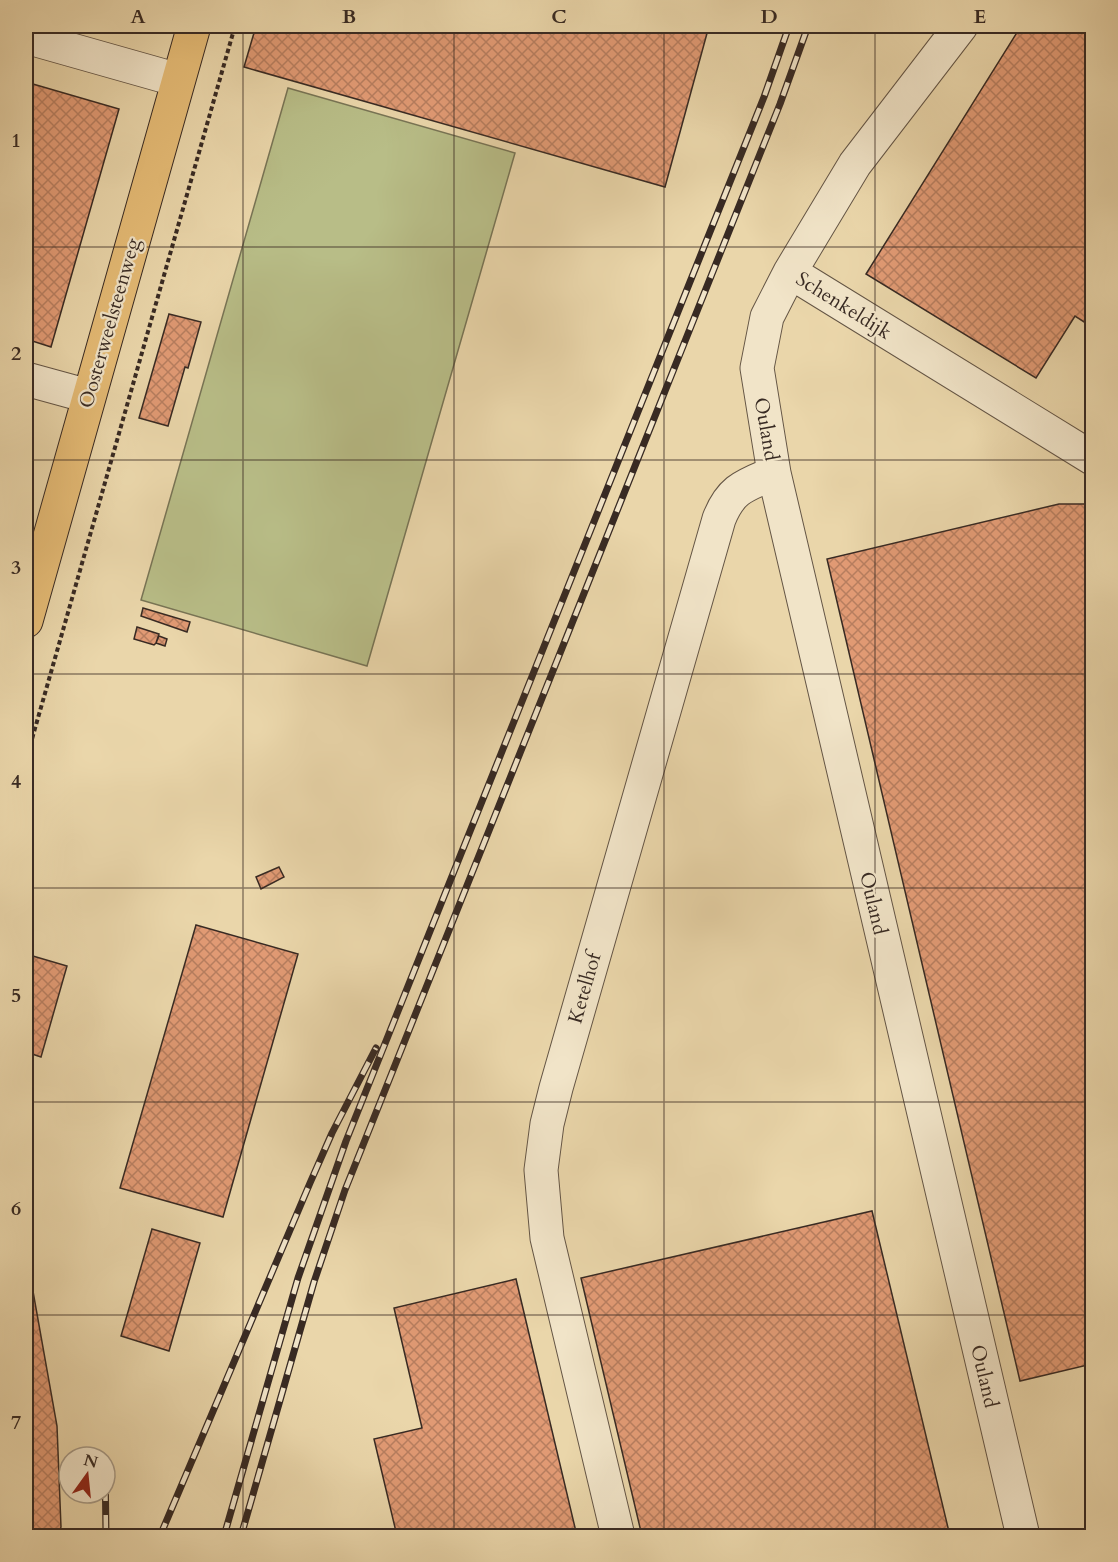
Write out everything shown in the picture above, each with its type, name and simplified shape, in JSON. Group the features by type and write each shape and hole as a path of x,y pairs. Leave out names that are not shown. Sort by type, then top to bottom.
{"main road":[{"name":"Oosterweelsteenweg","path":"26,621 194,26"}],"street":[{"name":"Schenkeldijk","path":"961,26 855,164 790,272 1092,458"},
{"path":"26,37 178,80"},
{"name":"Ouland","path":"790,272 767,317 757,368 774,473 1023,1536"},
{"path":"26,379 88,396"},
{"name":"Ketelhof","path":"618,1536 547,1238 542,1170 547,1124 719,519 731,496 745,486 774,473"}],"path":[{"path":"26,760 235,26"}],"green space":[{"path":"288,88 515,153 367,666 141,600"}],"building":[{"path":"256,26 709,26 665,187 244,67"},
{"path":"1021,26 1092,26 1092,327 1075,316 1036,378 866,274"},
{"path":"26,82 119,109 51,347 26,339"},
{"path":"169,314 201,322 168,426 139,418"},
{"path":"1059,504 1092,504 1092,1364 1020,1381 827,559"},
{"path":"143,608 190,622 187,632 141,616"},
{"path":"137,627 159,634 156,643 154,645 134,639"},
{"path":"159,636 167,639 165,646 156,643"},
{"path":"279,867 284,877 261,889 256,877"},
{"path":"196,925 298,954 223,1217 120,1188"},
{"path":"26,954 67,966 41,1057 26,1052"},
{"path":"872,1211 950,1536 642,1536 581,1278"},
{"path":"152,1229 200,1243 169,1351 121,1336"},
{"path":"26,1252 57,1426 57,1505 60,1505 61,1527 58,1536 26,1536"},
{"path":"516,1279 577,1536 397,1536 374,1439 422,1428 394,1308"}],"railway":[{"path":"224,1536 298,1278 346,1141 764,97 789,26"},
{"path":"241,1536 314,1282 345,1190 780,104 808,26"},
{"path":"160,1536 332,1133 376,1048"},
{"path":"106,1505 106,1536"}]}
